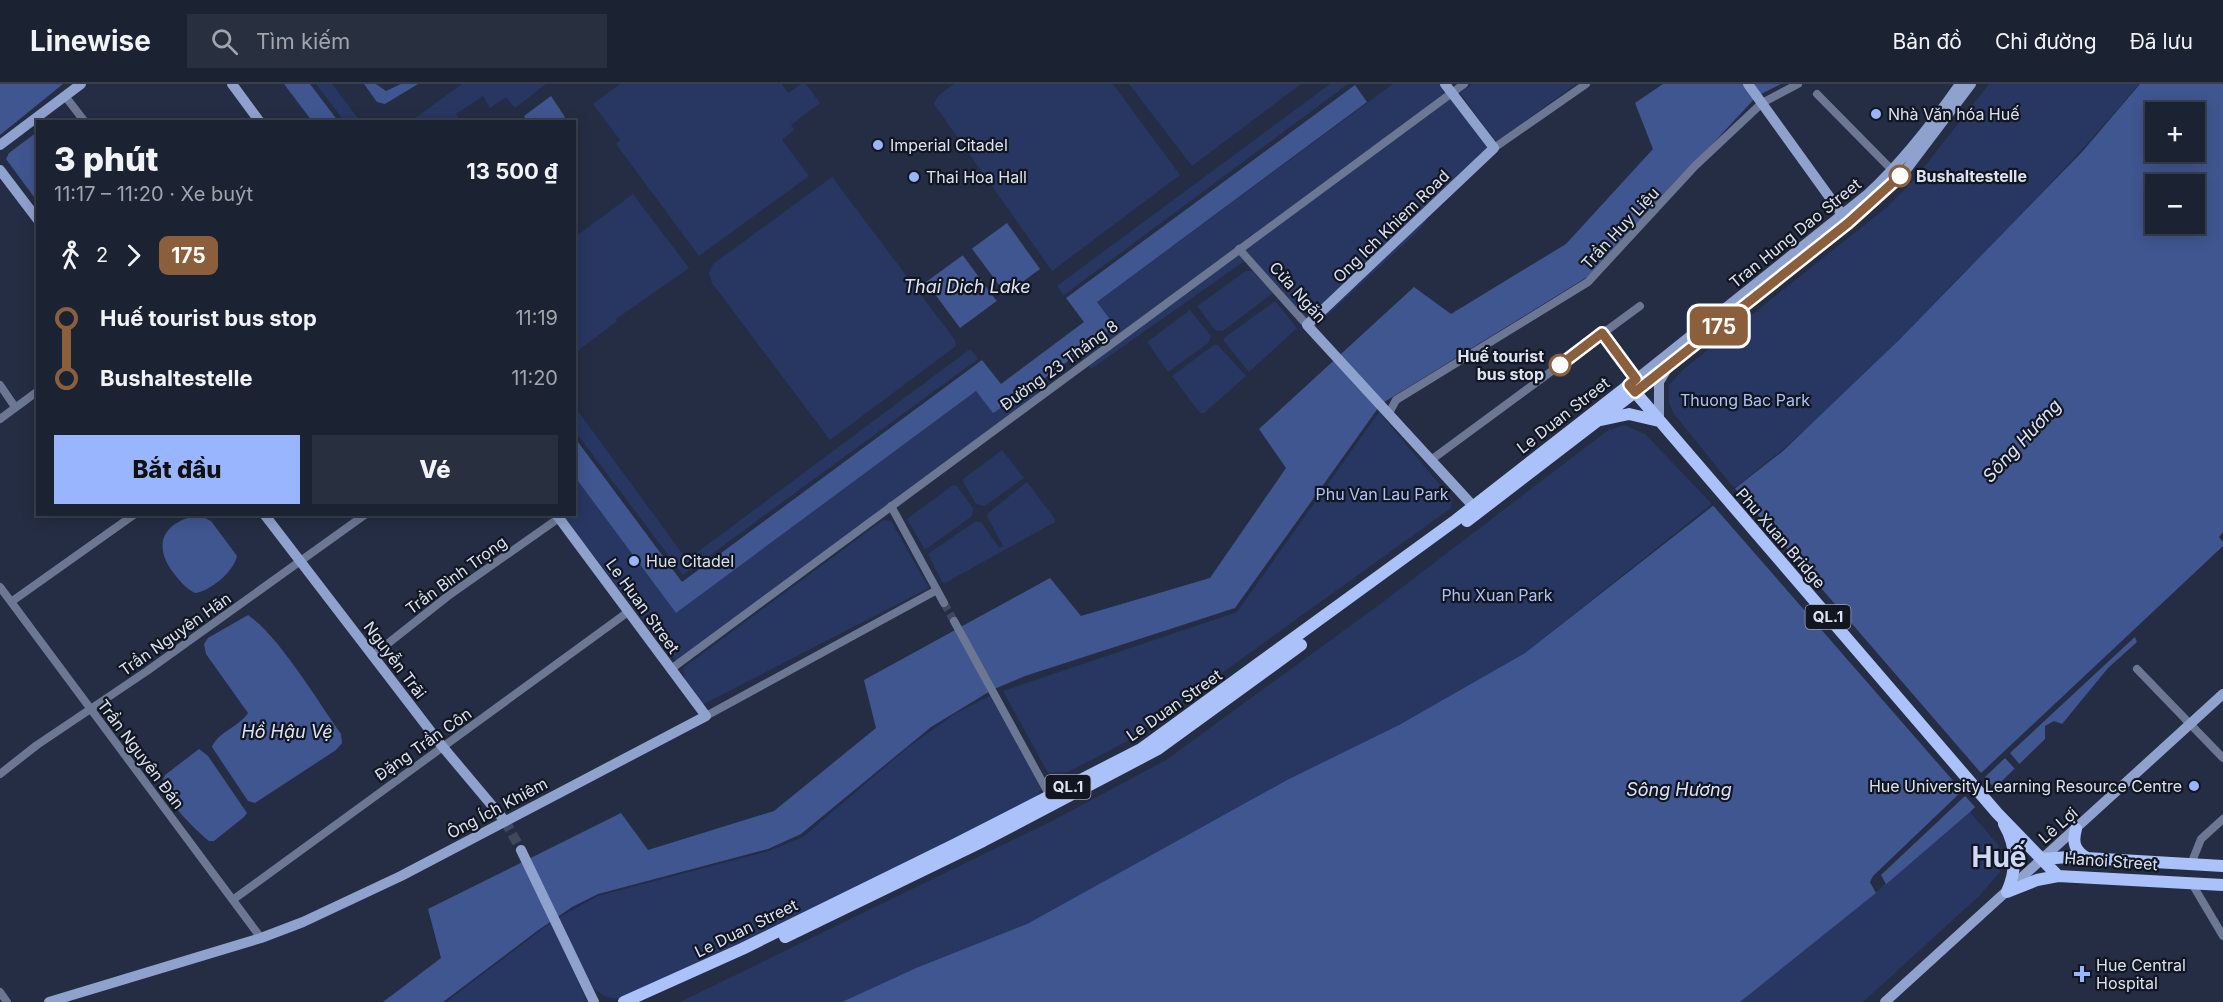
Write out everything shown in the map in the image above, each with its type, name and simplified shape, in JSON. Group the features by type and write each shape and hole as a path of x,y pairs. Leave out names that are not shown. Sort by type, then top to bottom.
{"main road":[{"path":"0,145 80,84"},
{"path":"232,84 259,120"},
{"path":"1748,84 1846,219"},
{"name":"Tran Hung Dao Street","path":"1633,385 1846,219 1893,171 1930,126 1960,84"},
{"name":"Tran Hung Dao Street","path":"1633,385 1670,365 1906,170 1971,84"},
{"path":"1448,88 1494,148"},
{"name":"Ong Ich Khiem Road","path":"1308,325 1494,148"},
{"path":"0,170 36,217"},
{"name":"Cửa Ngăn","path":"1308,325 1386,410"},
{"path":"1659,421 1659,382 1670,365"},
{"name":"QL.1","path":"1633,385 1659,421"},
{"name":"Le Duan Street","path":"646,1002 1052,800 1159,738 1592,424 1633,385"},
{"name":"Le Duan Street","path":"1475,510 1633,385"},
{"path":"1386,410 1475,510"},
{"name":"QL.1","path":"1592,424 1613,416 1629,414 1659,421"},
{"name":"Phu Xuan Bridge","path":"1659,421 1997,813"},
{"name":"Nguyễn Trãi","path":"266,516 442,746 505,821"},
{"name":"Le Huan Street","path":"557,516 705,716"},
{"name":"Lê Lợi","path":"1885,1002 2223,694"},
{"name":"Ông Ích Khiêm","path":"49,1002 261,938 353,900 705,716"},
{"name":"Le Duan Street","path":"624,1002 742,949 1052,800"},
{"path":"1997,813 2006,828 2014,857 2014,869 2007,892"},
{"name":"QL.1","path":"1997,813 2042,859"},
{"path":"2076,829 2074,838 2076,849 2087,858"},
{"path":"521,850 594,1002"},
{"name":"Hanoi Street","path":"2042,859 2087,858 2223,866"},
{"name":"Hanoi Street","path":"2042,859 2058,876 2223,885"},
{"path":"2191,864 2191,882"},
{"path":"2007,892 2037,880 2058,876"}],"street":[{"name":"Đường 23 Tháng 8","path":"671,669 1239,249 1448,88 1464,84"},
{"path":"1494,148 1586,84"},
{"name":"Trần Huy Liệu","path":"1386,410 1396,400 1588,282 1759,99 1798,84"},
{"path":"1817,94 1893,171"},
{"path":"65,96 83,120"},
{"name":"Cửa Ngăn","path":"1239,249 1308,325"},
{"path":"1431,460 1640,306"},
{"path":"1602,333 1633,385"},
{"path":"0,385 15,407"},
{"path":"0,419 36,392"},
{"path":"891,506 944,603"},
{"path":"11,602 132,516"},
{"name":"Trần Nguyên Hãn","path":"0,774 89,708 147,671 363,516"},
{"name":"Trần Bình Trọng","path":"372,656 448,596 557,516"},
{"name":"Trần Nguyên Đán","path":"0,587 261,938"},
{"name":"Ông Ích Khiêm","path":"705,716 937,590"},
{"name":"Đặng Trần Côn","path":"234,899 628,612"},
{"path":"954,621 1052,800"},
{"path":"2137,669 2223,758"},
{"path":"2191,864 2201,839 2223,819"},
{"path":"2191,882 2223,936"},
{"path":"0,992 7,1002"}],"green space":[{"path":"316,84 332,84 359,120 343,120"},
{"path":"462,84 546,84 515,108 506,97 490,108 483,96 456,114 460,120 412,120"},
{"path":"620,84 782,84 788,93 801,84 806,84 820,103 791,125 794,130 782,140 809,176 699,256 616,144 620,140 593,104"},
{"path":"954,84 1113,84 1180,175 1052,271 934,104 938,96"},
{"path":"1129,84 1301,84 1192,166"},
{"path":"1330,84 1348,84 1064,295 1057,286"},
{"path":"1393,84 1440,84 1488,149 1420,217 1427,220 1417,232 1308,333 1249,263 1243,262 1091,369 1078,353 1115,326 1097,302"},
{"path":"1472,84 1576,84 1496,142 1460,93"},
{"name":"Thuong Bac Park","path":"1989,84 2139,84 2047,187 1873,366 1792,442 1734,488 1674,414 1669,403 1669,385 1685,368 1887,207 1914,180"},
{"path":"832,177 955,340 956,346 830,440 712,283 709,272 713,264"},
{"path":"633,194 689,268 616,319 617,321 576,352 576,236"},
{"path":"1246,271 1253,271 1273,293 1223,331 1215,330 1197,306"},
{"path":"1275,301 1297,328 1249,372 1224,338"},
{"path":"1190,310 1211,336 1208,343 1168,372 1147,342"},
{"path":"1214,345 1218,345 1246,376 1204,413 1200,413 1172,376"},
{"path":"970,349 978,359 683,575 576,432 576,408 687,560"},
{"path":"1033,387 1039,397 678,664 563,516 576,516 576,478 676,613 976,391 993,412"},
{"name":"Phu Van Lau Park","path":"1379,412 1452,499 1451,508 1126,742 1068,772 1048,773 1003,691 1237,612"},
{"name":"Phu Xuan Park","path":"1624,425 1645,434 1712,504 1525,653 1399,725 1287,780 1027,924 916,968 842,1002 680,1002 1052,821 1166,760 1379,605 1607,431"},
{"path":"1002,450 1024,478 985,506 976,504 962,480"},
{"path":"1027,482 1055,522 945,583 942,582 928,554 976,521 982,523 999,548 1003,546 987,516 988,513"},
{"path":"953,485 957,486 973,508 972,516 925,550 907,519"},
{"path":"883,520 891,521 929,588 702,705 685,681 683,668"},
{"path":"992,695 1041,789 1035,800 750,939 620,999 606,997 594,989 559,921 560,917 598,896 769,851 803,837 906,749 956,713"},
{"path":"1970,812 1998,845 2002,860 2000,872 1979,896 1863,1002 1740,1002 1876,893"},
{"path":"549,924 553,924 587,1002 446,1002"}],"water":[{"path":"0,84 63,84 0,135"},
{"path":"284,84 310,84 337,120 311,120"},
{"path":"364,84 376,84 386,91 401,84 418,84 385,104 377,102"},
{"path":"1663,84 1781,84 1757,96 1592,274 1381,404 1235,608 1025,676 992,690 931,727 801,834 768,849 598,894 572,907 537,931 443,1002 383,1002 441,958 428,909 621,813 648,850 774,811 876,728 864,680 1050,578 1081,616 1210,578 1286,468 1259,429 1414,287 1451,314 1566,244 1653,149 1635,103"},
{"name":"Sông Hương","path":"2140,84 2223,84 2223,532 2219,537 2223,542 2223,552 2134,635 2137,642 2108,668 2062,724 2054,721 2045,726 2045,739 1970,812 1876,893 1740,1002 842,1002 916,968 1027,924 1287,780 1399,725 1525,653 1783,451 1898,341 2082,152"},
{"path":"1355,85 1367,102 1097,302 1115,326 1033,387 993,413 976,391 676,613 576,478 576,439 682,582 982,360 1001,384 1084,322 1066,298"},
{"path":"551,96 565,117 561,120 526,120 524,116"},
{"path":"36,133 36,200 6,159 9,153"},
{"name":"Thai Dich Lake","path":"1007,223 1040,269 960,328 926,282"},
{"path":"201,516 211,521 237,556 227,574 208,588 195,593 185,586 172,571 163,550 163,542 171,527 188,518"},
{"name":"Hồ Hậu Vệ","path":"248,615 272,638 298,670 341,734 342,743 336,750 255,803 248,801 212,747 219,737 248,713 206,654 204,644 208,638"},
{"path":"199,749 208,756 247,813 214,841 209,841 181,814 170,799 162,782 165,775"}],"pier":[{"path":"970,246 1008,297 999,304 961,253"},
{"path":"1732,485 1981,773 2223,546 2223,555 2010,753 2021,766 2016,770 2005,758 1985,777 1996,790 1977,809 1965,796 1881,875 1886,884 1876,893 1870,882 1873,876 1962,791 1710,502"}],"tunnel":[{"path":"944,603 954,621"},
{"path":"505,821 521,850"}],"bus line":[{"name":"175","path":"1560,365 1602,333 1636,379 1629,385 1635,392 1848,223 1900,176"}],"place":[{"name":"Nhà Văn hóa Huế","path":"1876,114"},
{"name":"Imperial Citadel","path":"878,145"},
{"name":"Bushaltestelle","path":"1900,176"},
{"name":"Thai Hoa Hall","path":"914,177"},
{"name":"Huế tourist bus stop","path":"1560,365"},
{"name":"Hue Citadel","path":"634,561"},
{"name":"Hue University Learning Resource Centre","path":"2194,786"},
{"name":"Hue Central Hospital","path":"2082,974"}],"district":[{"name":"Huế","path":"1999,857"}]}
